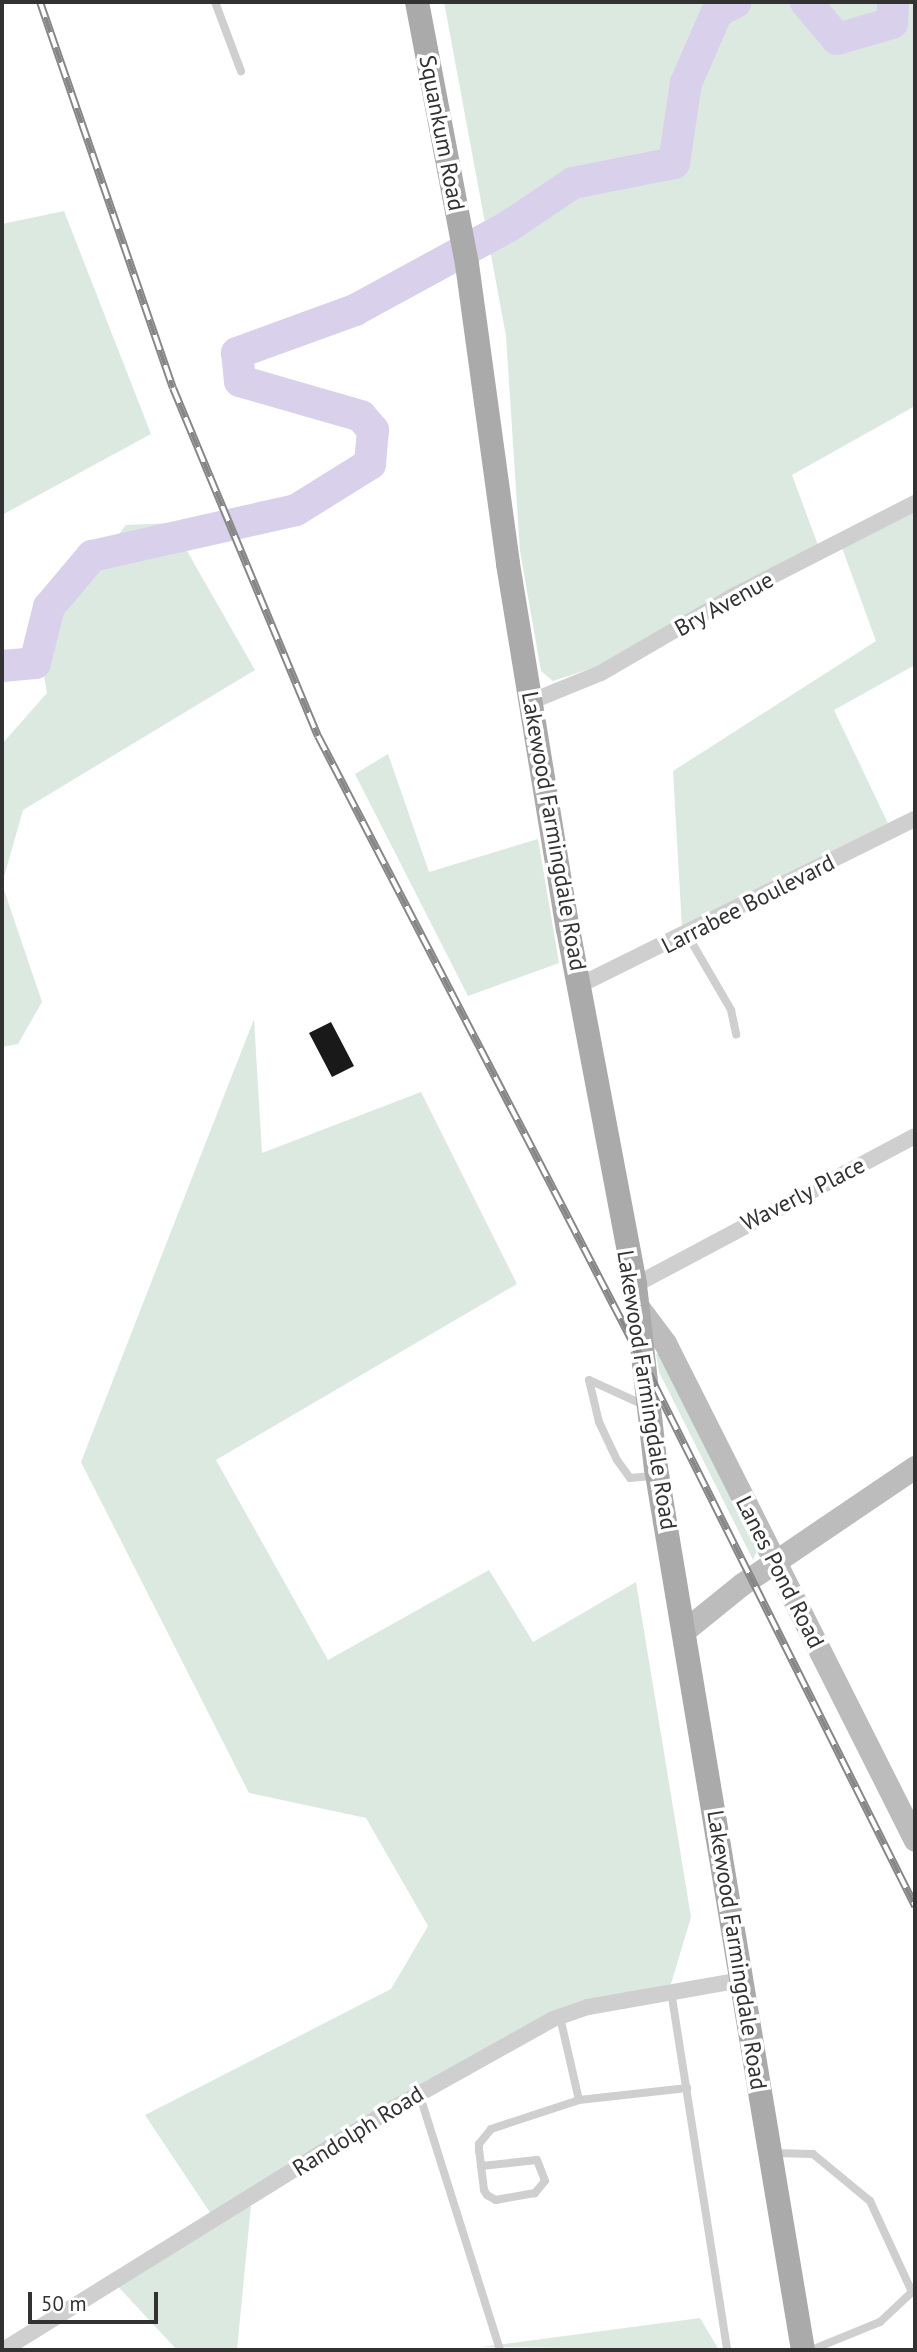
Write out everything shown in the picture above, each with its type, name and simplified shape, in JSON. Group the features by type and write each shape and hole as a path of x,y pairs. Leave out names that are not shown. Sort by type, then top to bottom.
{"main road":[{"name":"Squankum Road","path":"417,2 467,264"},
{"name":"Lakewood Farmingdale Road","path":"467,264 532,701 637,1296 647,1407 803,2350"}],"street":[{"name":"Bry Avenue","path":"532,701 601,673 737,594 915,503"},
{"name":"Larrabee Boulevard","path":"580,985 688,936 915,819"},
{"name":"Waverly Place","path":"637,1296 691,1251 823,1188 915,1136"},
{"name":"Lanes Pond Road","path":"637,1296 665,1343 915,1840"},
{"path":"685,1630 775,1562 915,1466"},
{"name":"Randolph Road","path":"3,2350 419,2094 560,2017 671,1991 741,1980"}],"lane":[{"path":"215,2 241,71"},
{"path":"688,936 730,1010 736,1034"},
{"path":"647,1407 589,1380 599,1422 617,1460 630,1478 658,1476"},
{"path":"671,1991 727,2350"},
{"path":"560,2017 579,2101"},
{"path":"481,2166 532,2158 541,2164 545,2181 535,2193 496,2200 484,2190 481,2166 479,2144 491,2130 579,2101 687,2088"},
{"path":"419,2094 500,2350"},
{"path":"770,2153 813,2154 870,2201 912,2292 880,2322 811,2350"}],"shaded area":[{"path":"444,2 915,2 915,406 792,475 818,545 599,666 553,681 541,671 520,551 506,336"},
{"path":"64,211 151,434 2,515 2,224"},
{"path":"915,505 915,665 834,710 893,834 683,946 673,771 876,641 841,545"},
{"path":"171,523 255,670 23,810 2,884 2,744 47,693 37,637 126,525"},
{"path":"388,754 429,872 538,839 559,963 468,996 355,774"},
{"path":"2,884 42,1002 18,1044 2,1047"},
{"path":"254,1019 262,1153 421,1092 517,1284 216,1460 328,1660 489,1570 533,1642 636,1582 691,1917 671,1984 500,2046 252,2195 237,2350 177,2350 113,2281 213,2217 145,2115 391,1989 428,1926 366,1818 249,1793 81,1462"},
{"path":"661,1353 758,1548 753,1560 659,1372 656,1354"},
{"path":"700,2318 719,2350 481,2347"}],"building":[{"path":"331,1022 354,1066 332,1077 309,1033"}],"waterway":[{"path":"2,666 35,663 49,607 92,556 296,510 370,464 373,430 361,416 240,381 237,353 355,310 509,226 573,183 674,163 686,83 717,12 736,2"},
{"path":"806,2 837,39 892,23 893,2"}],"railway":[{"path":"40,2 173,388 318,736 641,1358 915,1906"}]}
